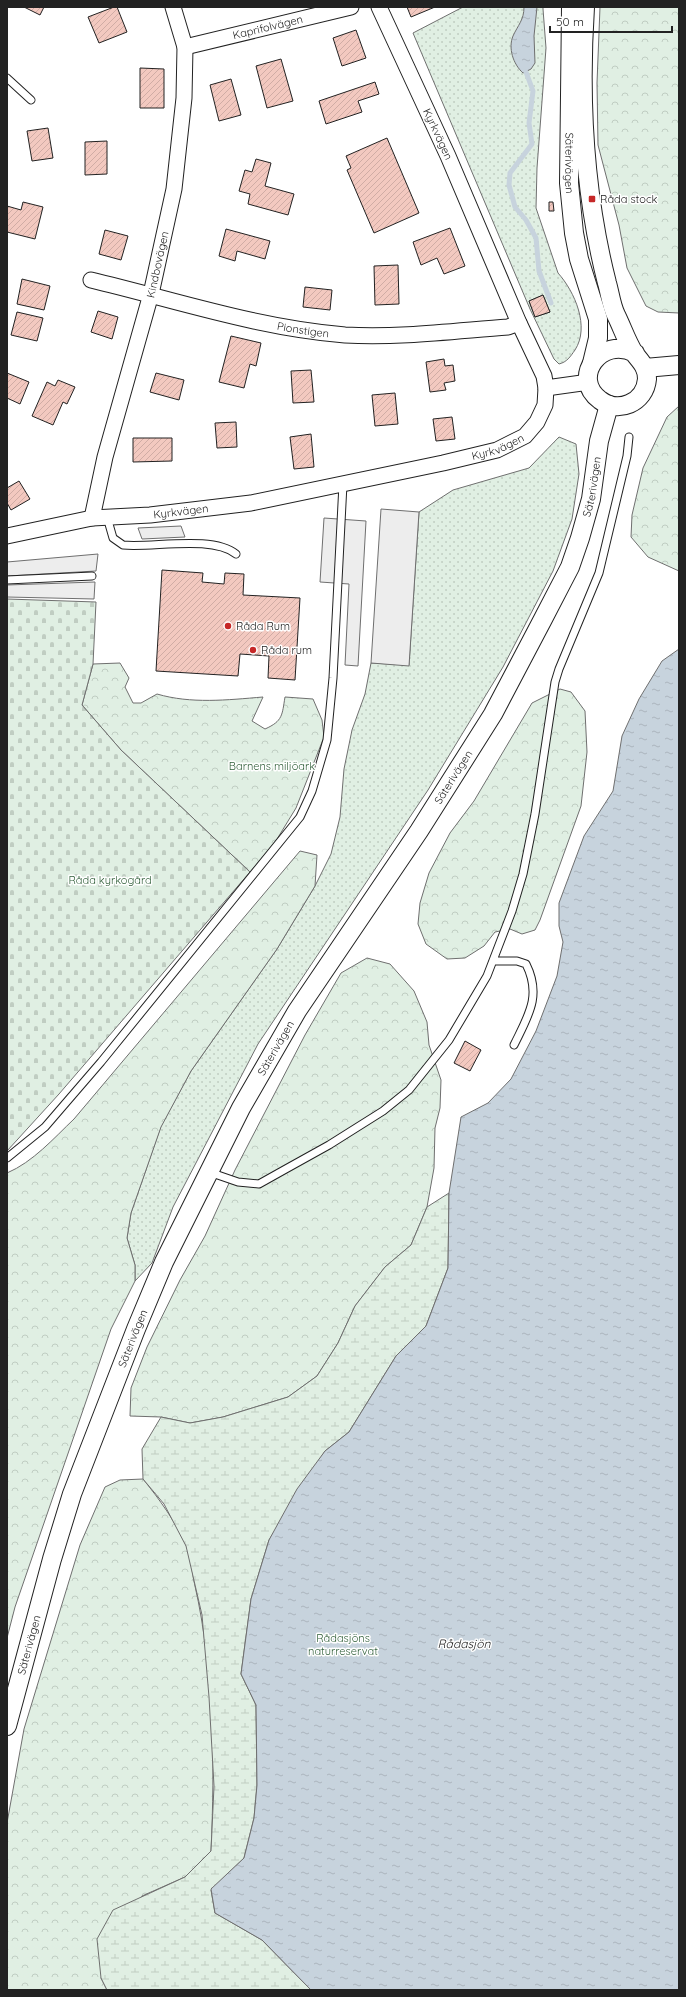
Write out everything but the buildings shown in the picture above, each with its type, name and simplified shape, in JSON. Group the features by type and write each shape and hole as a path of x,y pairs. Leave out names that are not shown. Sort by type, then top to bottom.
{"street":[{"name":"Kindbovägen","path":"92,518 105,457 151,294 174,189 184,98 184,47 173,7"},
{"name":"Kaprifolvägen","path":"184,47 351,7"},
{"name":"Kyrkvägen","path":"7,536 92,518 150,515 251,503 343,484 497,450 524,436 537,422 545,405 546,388 544,376 519,323 448,156 379,7"},
{"name":"Säterivägen","path":"570,7 569,183 574,233 579,259 598,319 598,338 592,363"},
{"name":"Säterivägen","path":"585,7 582,107 597,239 615,313 635,354"},
{"name":"Pionstigen","path":"91,280 266,324 346,335 390,335 508,327 519,323"},
{"path":"611,349 626,349 635,354 645,368 646,382 638,398 622,406 609,405 596,397 589,382 589,372 592,363 598,356 611,349"},
{"path":"645,368 679,365"},
{"path":"546,388 589,382"},
{"name":"Säterivägen","path":"7,1726 50,1566 72,1494 136,1329 164,1262 241,1108 297,1011 419,831 493,714 543,619 570,567 580,538 591,499 599,440 609,405"}],"lane":[{"path":"7,78 31,100"},
{"path":"209,1172 238,1182 259,1184 329,1145 383,1111 409,1090 449,1040 486,976 493,961 523,874 534,820 555,682 561,663 599,573 627,456 629,437"},
{"path":"7,1158 44,1127 101,1062 279,844 303,811 312,792 327,740 334,670 343,515 343,484"},
{"path":"108,517 112,538 123,545 204,544 230,549 236,554"},
{"path":"7,580 92,576"},
{"path":"493,961 517,961 526,964 533,977 534,994 531,1010 514,1046"}],"green space":[{"path":"463,7 543,7 546,48 537,168 536,208 558,273 575,300 581,321 579,341 575,350 566,361 562,363 559,364 554,359 530,309 413,33","holes":["543,295 550,312 535,317 529,301"]},
{"path":"600,7 679,7 679,313 658,312 646,306 627,268 619,225 598,145 597,83"},
{"path":"679,406 679,571 648,557 631,537 632,515 643,468 667,417"},
{"path":"559,437 576,444 579,474 572,519 553,571 503,667 428,790 258,1044 173,1207 152,1263 135,1281 135,1265 127,1238 131,1213 161,1126 191,1071 277,949 315,886 331,854 340,817 344,769 352,730 365,694 371,663 409,665 419,512 453,490 529,468"},
{"name":"Råda kyrkogård","path":"7,599 96,602 93,664 82,705 121,750 250,872 59,1094 7,1151"},
{"name":"Barnens miljöark","path":"120,663 129,678 125,687 133,703 141,703 157,694 196,700 223,700 263,697 252,721 265,729 281,717 285,697 313,699 322,720 324,737 296,808 274,844 250,872 121,750 82,705 93,664"},
{"path":"560,689 571,692 585,711 587,752 581,806 540,920 535,930 522,934 510,929 495,932 484,946 465,958 447,959 426,944 418,924 420,903 429,873 450,833 474,801 532,703"},
{"path":"300,851 317,855 315,886 277,949 191,1071 161,1127 131,1213 127,1238 135,1265 135,1281 111,1329 15,1607 7,1638 7,1173 26,1163 51,1142 74,1119"},
{"path":"367,958 390,964 414,991 427,1022 429,1045 441,1080 440,1108 435,1128 434,1168 427,1207 411,1245 385,1267 355,1306 338,1343 317,1376 288,1397 223,1417 190,1423 161,1417 130,1416 131,1388 147,1347 180,1280 205,1236 235,1170 305,1035 341,973"},
{"path":"449,1193 448,1268 426,1326 396,1356 349,1432 325,1451 269,1540 251,1599 241,1674 256,1705 257,1785 254,1818 244,1858 211,1890 215,1913 262,1940 311,1990 107,1990 101,1978 97,1939 113,1910 185,1877 211,1851 214,1786 209,1697 202,1615 186,1546 164,1504 143,1479 142,1449 161,1417 190,1423 223,1417 288,1397 317,1376 338,1343 355,1306 385,1267 411,1245 427,1207"},
{"path":"143,1479 167,1511 186,1545 201,1618 206,1651 212,1718 213,1785 211,1851 185,1877 142,1896 101,1978 107,1990 7,1990 7,1823 24,1729 80,1545 105,1487 120,1480"}],"shaded area":[{"path":"381,509 419,512 409,666 371,663"},
{"path":"324,518 366,521 358,666 345,665 349,584 320,582"},
{"path":"181,526 185,537 142,539 138,528"},
{"path":"98,554 96,571 7,576 7,562"},
{"path":"95,582 94,599 7,597 7,585"}],"water":[{"path":"524,7 537,7 534,36 535,63 531,69 523,73 514,61 511,46 513,36 522,19"},
{"name":"Rådasjön","path":"679,649 679,1990 311,1990 262,1940 215,1913 211,1889 244,1858 254,1818 257,1785 256,1705 241,1674 251,1599 269,1540 297,1489 325,1451 349,1432 396,1356 426,1326 448,1268 449,1193 461,1117 488,1103 511,1079 536,1031 557,976 563,942 559,926 559,903 584,836 613,791 622,736 639,699 662,661"}],"waterway":[{"path":"526,72 533,91 529,123 532,144 510,173 509,185 515,207 526,220 536,238 539,271 551,303"}],"place":[{"name":"Råda stock","path":"592,199"},
{"name":"Råda Rum","path":"228,626"},
{"name":"Råda rum","path":"253,650"}],"park label":[{"name":"Rådasjöns naturreservat","path":"343,1644"}]}
